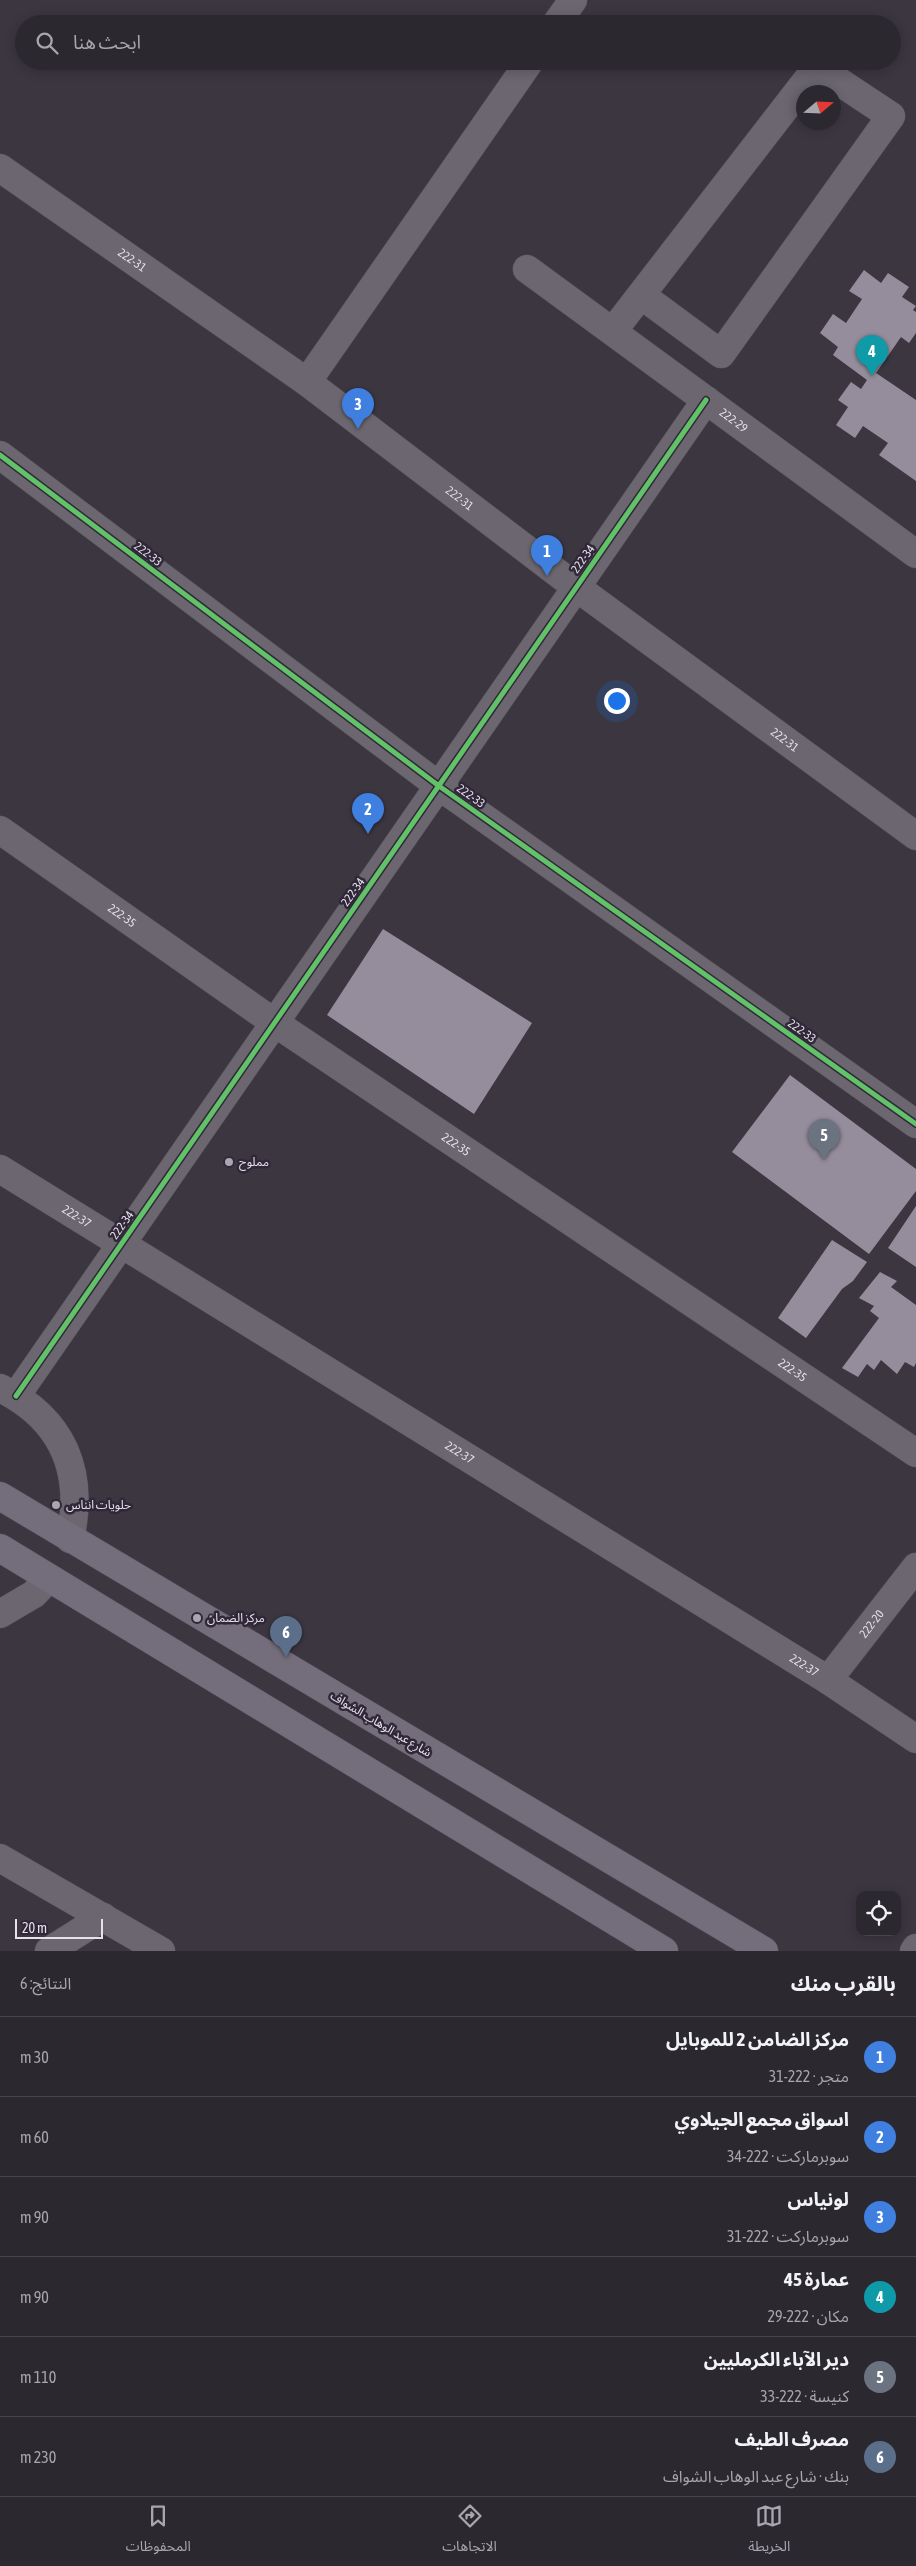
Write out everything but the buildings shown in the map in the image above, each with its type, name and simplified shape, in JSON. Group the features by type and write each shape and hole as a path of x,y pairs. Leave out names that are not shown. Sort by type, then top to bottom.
{"main road":[{"name":"شارع عبد الوهاب الشواف","path":"0,1496 764,1951"},
{"path":"0,1548 664,1951"}],"street":[{"path":"562,15 573,0"},
{"path":"307,382 524,70"},
{"path":"613,332 815,70"},
{"path":"641,296 721,354 892,116 822,70"},
{"name":"222-31","path":"0,168 307,382 576,587 916,836"},
{"name":"222-29","path":"527,269 916,554"},
{"name":"222-34","path":"8,1392 122,1244 706,400"},
{"name":"222-33","path":"0,455 439,786 916,1124"},
{"name":"222-35","path":"0,830 275,1023 916,1453"},
{"name":"222-37","path":"0,1169 828,1680 916,1739"},
{"path":"8,1392 48,1423 68,1458 76,1498 70,1539"},
{"name":"222-20","path":"828,1680 916,1567"},
{"path":"0,1614 34,1594 49,1578"},
{"path":"0,1858 161,1951"},
{"path":"49,1951 103,1917"}],"cycle path":[{"path":"16,1396 706,400"},
{"path":"0,455 439,786 916,1124"}],"place":[{"name":"عمارة 45","path":"872,376"},
{"name":"لونياس","path":"358,429"},
{"name":"مركز الضامن 2 للموبايل","path":"547,576"},
{"name":"اسواق مجمع الجيلاوي","path":"368,834"},
{"name":"دير الآباء الكرمليين","path":"824,1160"},
{"name":"مملوح","path":"229,1162"},
{"name":"حلويات انناس","path":"56,1505"},
{"name":"مركز الضمان","path":"197,1618"},
{"name":"مصرف الطيف","path":"286,1657"}]}
